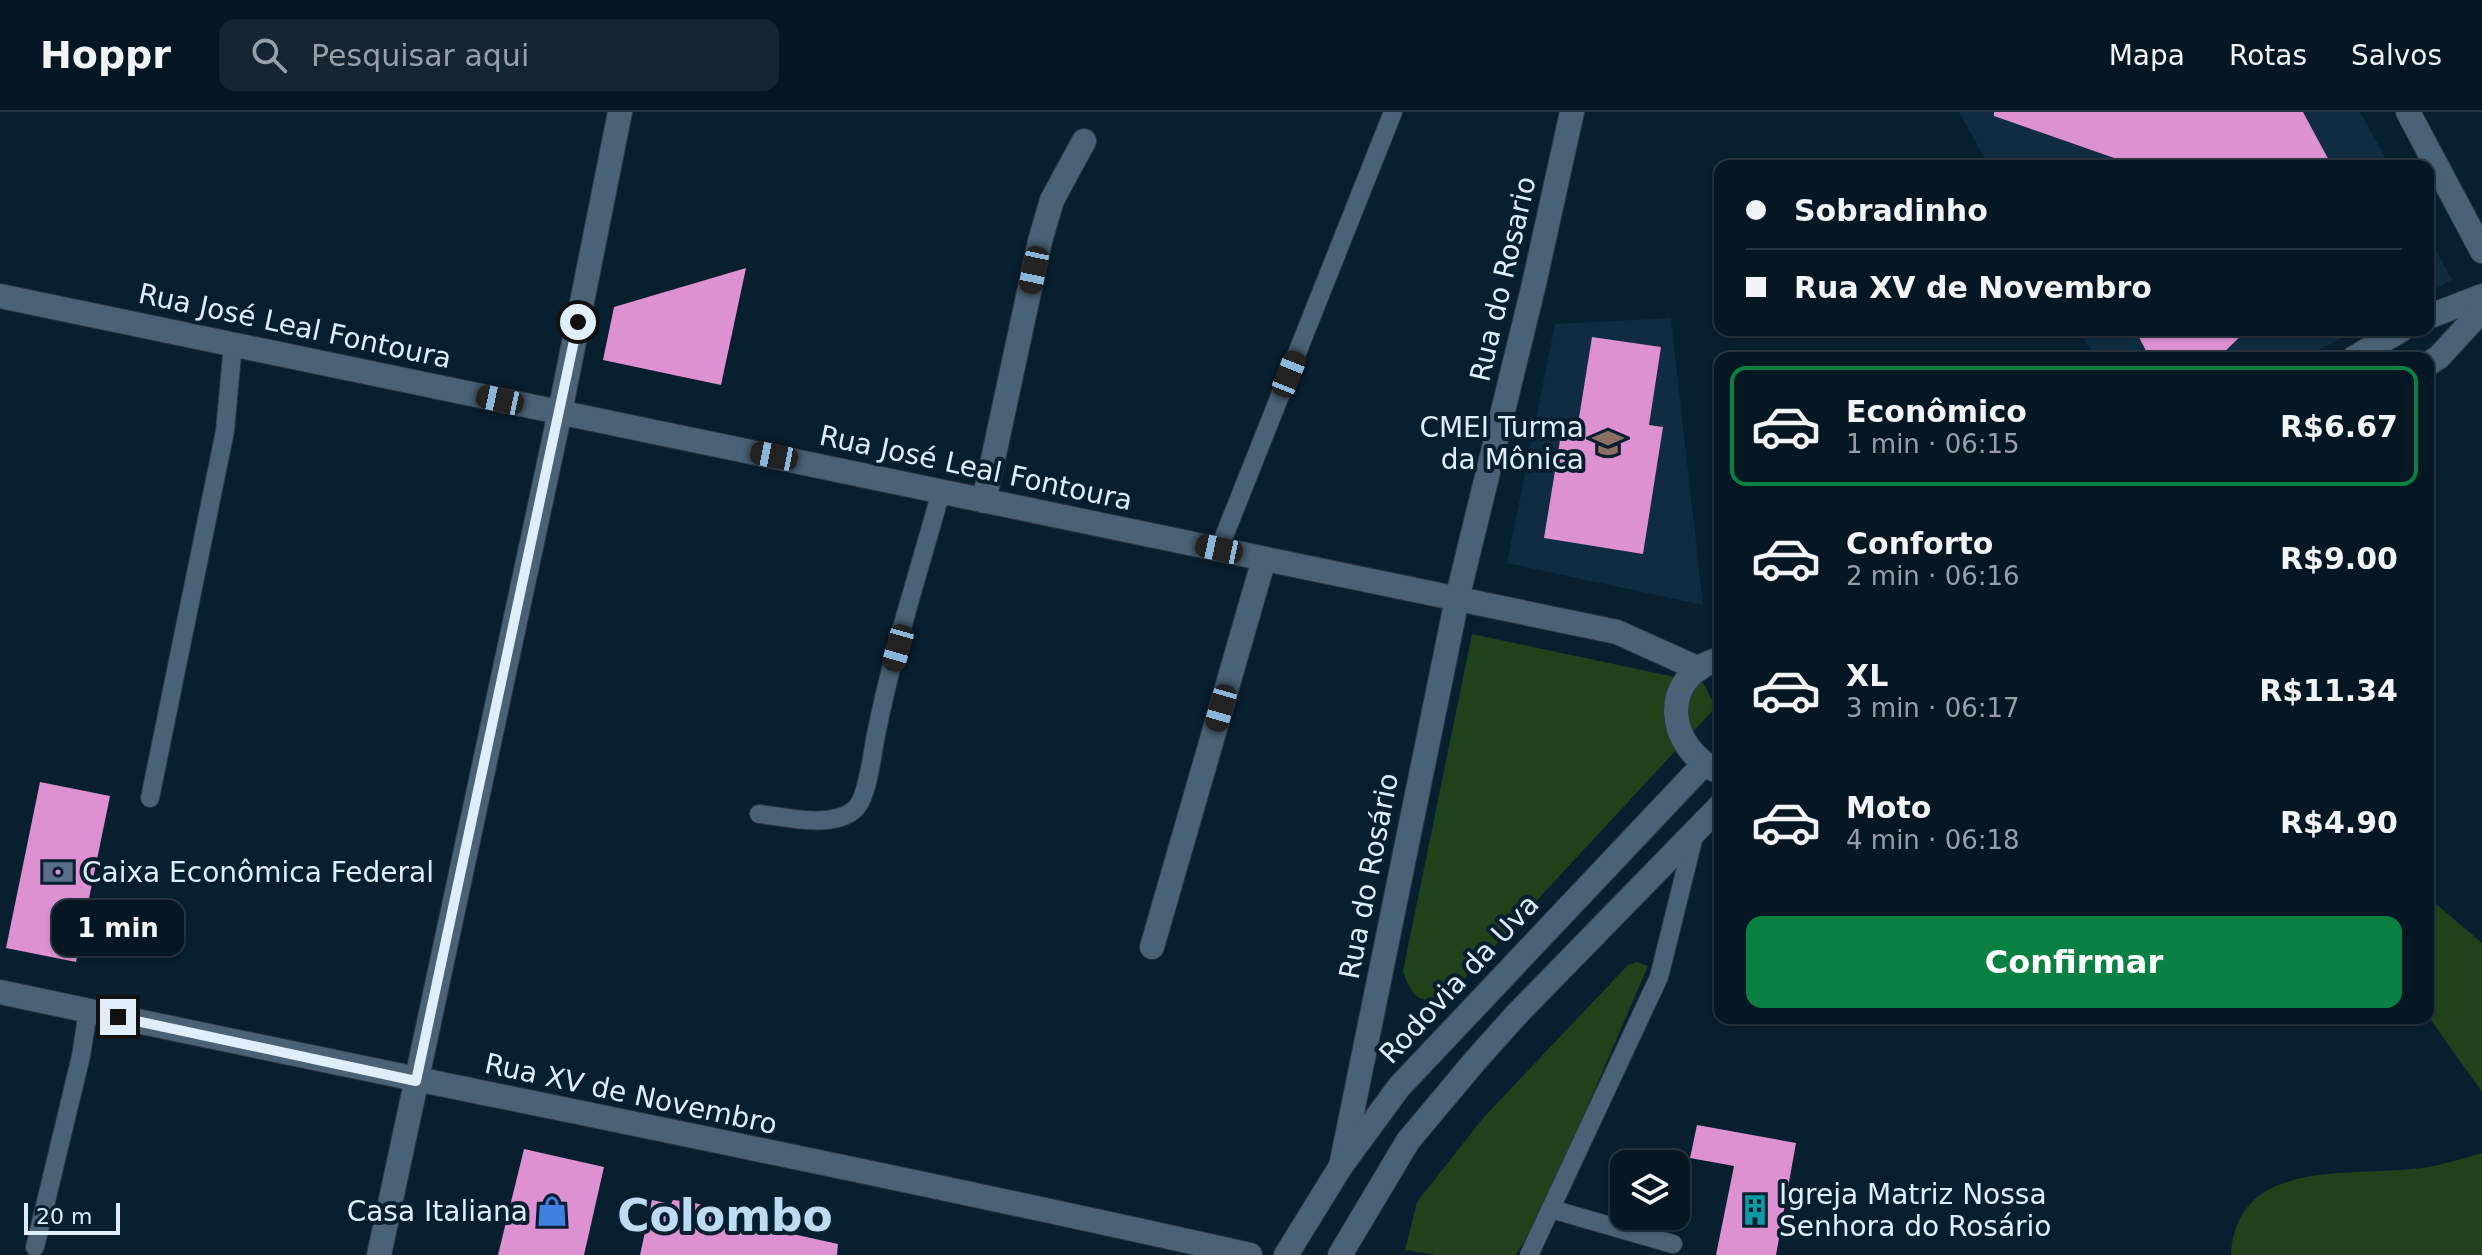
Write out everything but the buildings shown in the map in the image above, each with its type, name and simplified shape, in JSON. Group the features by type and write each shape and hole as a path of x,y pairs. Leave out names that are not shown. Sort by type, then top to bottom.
{"street":[{"path":"379,1255 560,412 620,112"},
{"name":"Rua do Rosario","path":"1457,599 1534,284 1572,112"},
{"path":"2408,112 2434,160"},
{"path":"984,501 1040,241 1052,200 1084,141"},
{"path":"2434,161 2482,251"},
{"name":"Rua José Leal Fontoura","path":"0,296 1617,632 1710,664"},
{"path":"2434,315 2482,296"},
{"path":"2434,360 2482,310"},
{"path":"2364,352 2391,336"},
{"path":"1152,947 1264,559"},
{"name":"Rua do Rosário","path":"1341,1166 1457,599"},
{"path":"1710,664 1686,683 1678,699 1676,718 1680,736 1689,752 1711,769"},
{"name":"Rodovia da Uva","path":"1286,1255 1341,1166 1399,1087 1449,1031 1711,769"},
{"path":"1340,1255 1408,1141 1446,1095 1517,1014 1714,812"},
{"name":"Rua XV de Novembro","path":"0,992 416,1081 1026,1205 1250,1255"}],"lane":[{"path":"1219,549 1393,112"},
{"path":"150,798 225,431 233,344"},
{"path":"759,814 823,820 843,818 858,808 866,785 881,708 941,491"},
{"path":"1529,1255 1659,977 1696,829"},
{"path":"35,1247 81,1056 88,1011"},
{"path":"1551,1209 1673,1244"}],"shaded area":[{"path":"1959,112 2360,112 2387,160 1986,160"},
{"path":"2434,247 2452,280 2434,290"},
{"name":"CMEI Turma da Mônica","path":"1671,318 1703,605 1507,563 1555,324"},
{"path":"2083,336 2346,336 2315,352 2092,352"}],"green space":[{"path":"1472,634 1703,683 1714,709 1451,993 1433,999 1420,998 1411,989 1403,971"},
{"path":"2434,904 2482,943 2482,1092 2434,1024"},
{"path":"1637,962 1648,966 1545,1205 1516,1255 1437,1255 1405,1250 1417,1202 1484,1117 1628,965"},
{"path":"2482,1153 2482,1255 2231,1255 2238,1222 2254,1200 2277,1185 2336,1173 2428,1167"}],"place":[{"name":"CMEI Turma da Mônica","path":"1608,443"},
{"name":"Caixa Econômica Federal","path":"58,872"},
{"name":"Igreja Matriz Nossa Senhora do Rosário","path":"1755,1210"},
{"name":"Casa Italiana","path":"552,1211"}],"district":[{"name":"Colombo","path":"725,1215"}],"route":[{"path":"118,1017 416,1081 578,322"}]}
